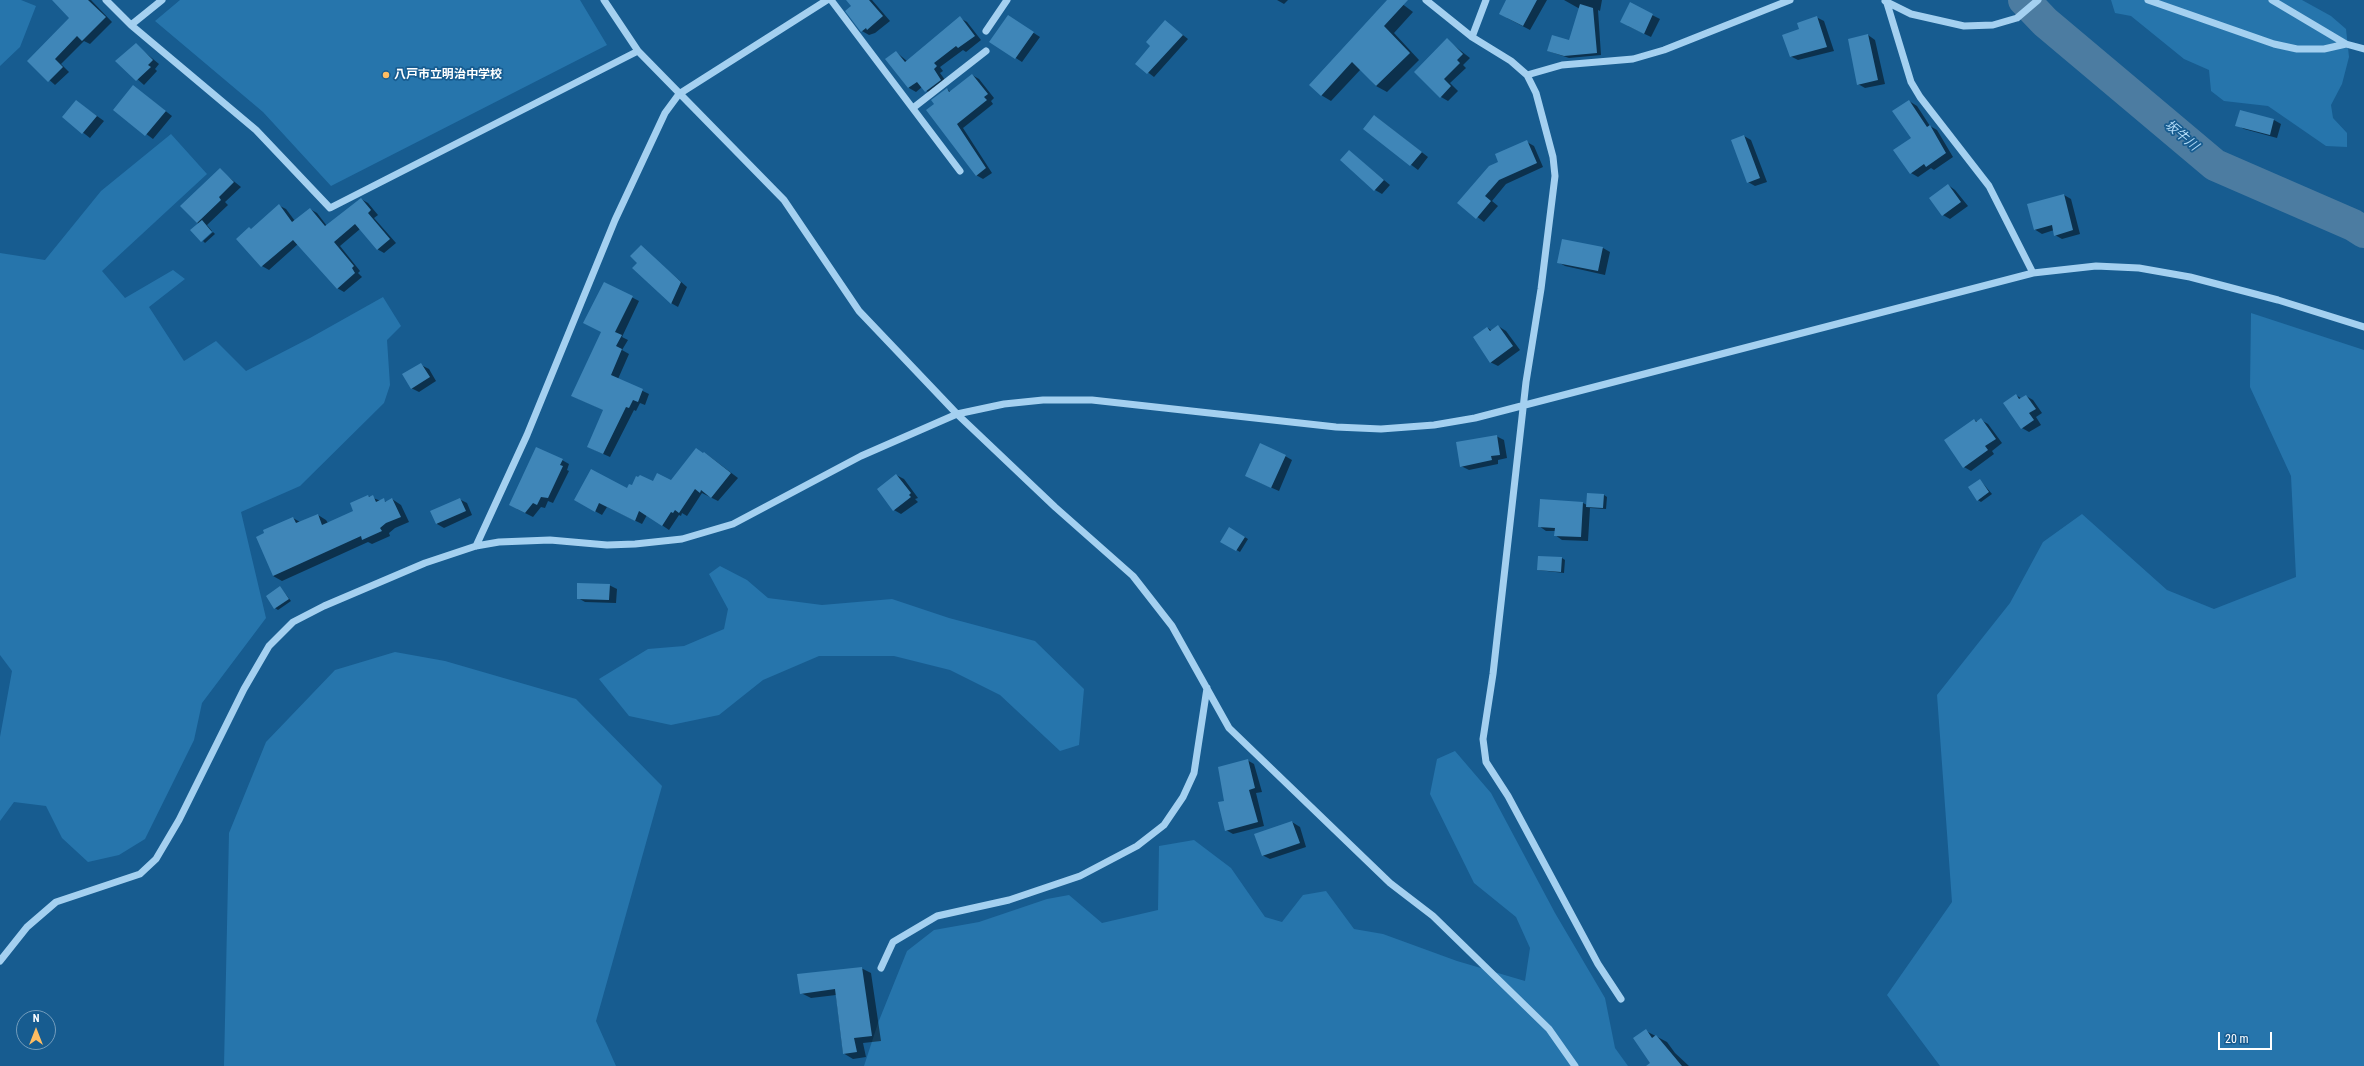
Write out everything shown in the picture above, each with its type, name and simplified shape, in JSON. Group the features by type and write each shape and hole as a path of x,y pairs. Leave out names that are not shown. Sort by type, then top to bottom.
{"street":[{"path":"106,0 131,25 256,130 330,208 638,50"},
{"path":"131,25 162,0"},
{"path":"604,0 638,50 679,94 784,200 859,311 957,414 1054,507 1133,576 1172,626 1229,728 1390,883 1433,916 1520,1003 1549,1028 1575,1066"},
{"path":"476,546 527,436 614,220 665,113 679,94 827,0"},
{"path":"831,0 960,171"},
{"path":"986,31 1007,0"},
{"path":"1426,0 1472,37 1511,61 1527,75 1536,93 1553,157 1555,176 1541,289 1524,406 1483,739 1486,762 1508,796 1598,964 1620,999"},
{"path":"1472,37 1486,0"},
{"path":"1527,75 1562,66 1633,59 1664,50 1790,0"},
{"path":"1885,1 1911,14 1964,26 1993,24 2016,18 2038,0"},
{"path":"2148,0 2298,49 2324,49 2346,44"},
{"path":"2272,0 2346,44 2364,49"},
{"path":"1885,1 1911,82 1920,97 1989,186 2033,273"},
{"path":"913,108 986,51"},
{"path":"0,961 27,927 56,902 140,874 156,859 180,820 244,689 268,646 293,622 324,606 425,563 476,546 499,542 550,540 607,545 635,544 682,539 733,524 861,456 957,414 1004,404 1043,400 1092,400 1276,422 1381,429 1441,424 1475,418 1524,406 2033,273 2096,266 2139,268 2190,277 2256,294 2364,327"},
{"path":"881,968 893,942 937,916 1009,900 1080,876 1137,846 1164,825 1183,798 1194,773 1207,688"}],"shaded area":[{"path":"0,0 21,0 36,6 20,47 0,66"},
{"name":"八戸市立明治中学校","path":"180,0 580,0 607,45 331,186 263,112 155,21"},
{"path":"2111,0 2302,0 2331,16 2346,29 2349,57 2342,84 2331,105 2333,118 2347,133 2347,147 2326,146 2268,106 2224,101 2211,91 2209,70 2184,59 2131,16 2115,13"},
{"path":"171,134 207,174 102,271 125,298 173,270 185,279 149,307 184,361 216,341 246,371 310,338 383,297 401,326 387,340 390,385 384,403 300,486 241,512 266,618 202,703 194,740 145,839 119,855 88,862 62,838 46,806 14,802 0,821 0,737 12,671 0,655 0,253 45,260 101,191"},
{"path":"2251,313 2364,350 2364,1066 1940,1066 1887,995 1952,902 1937,695 2010,603 2043,542 2082,514 2167,590 2214,609 2296,577 2291,476 2250,387"},
{"path":"720,566 747,580 768,598 822,605 892,599 949,618 1035,641 1084,689 1079,745 1060,751 1000,695 950,670 894,656 819,656 763,680 719,715 671,725 629,716 599,679 648,649 684,646 724,629 728,609 709,574"},
{"path":"395,652 445,661 576,699 662,786 596,1021 616,1066 224,1066 229,833 266,742 335,670"},
{"path":"1455,751 1491,793 1555,913 1605,998 1615,1048 1628,1066 864,1066 878,1023 907,951 934,930 979,922 1047,899 1069,895 1102,923 1158,910 1159,846 1194,840 1231,868 1265,917 1282,922 1303,895 1326,891 1354,929 1383,934 1457,961 1525,981 1530,948 1516,917 1474,883 1430,794 1437,759"}],"building":[{"path":"52,0 88,0 106,17 82,41 77,36 55,59 63,67 48,82 27,61 69,18"},
{"path":"846,0 869,0 883,16 867,30 866,28 861,32 845,11 851,6"},
{"path":"1387,0 1408,0 1384,26 1410,53 1376,86 1352,62 1321,96 1309,85"},
{"path":"1506,0 1537,0 1523,26 1499,14"},
{"path":"1630,2 1653,14 1644,34 1620,22"},
{"path":"1580,4 1593,8 1597,53 1564,56 1547,51 1552,35 1569,40"},
{"path":"1008,15 1034,32 1015,59 989,42"},
{"path":"960,16 975,36 958,48 956,46 934,63 937,66 934,69 941,80 925,92 917,82 908,88 885,59 896,51 905,62"},
{"path":"1817,16 1827,47 1790,57 1782,35 1799,29 1797,23"},
{"path":"1165,20 1183,35 1147,74 1135,64 1150,46 1146,42"},
{"path":"1868,34 1878,80 1857,85 1848,39"},
{"path":"1447,38 1463,54 1457,60 1460,63 1444,79 1451,86 1440,98 1414,72"},
{"path":"136,43 153,60 148,65 151,67 136,81 115,61"},
{"path":"972,74 988,94 984,97 987,100 957,124 986,168 976,176 926,110 934,104 931,100 947,88 949,92"},
{"path":"133,85 166,111 145,136 113,110"},
{"path":"76,100 97,116 82,134 62,117"},
{"path":"1909,100 1927,127 1930,125 1946,153 1926,167 1924,164 1910,174 1893,150 1911,138 1892,111"},
{"path":"2240,110 2274,119 2270,135 2235,126"},
{"path":"1374,115 1422,152 1410,166 1363,129"},
{"path":"1744,135 1760,178 1747,183 1731,140"},
{"path":"1527,140 1537,163 1499,180 1485,196 1491,201 1476,219 1457,203 1489,166 1498,162 1495,154"},
{"path":"1349,150 1384,180 1374,191 1340,160"},
{"path":"220,168 234,182 219,197 221,200 197,223 180,206"},
{"path":"1948,184 1961,202 1942,216 1929,198"},
{"path":"2064,194 2073,230 2054,236 2052,225 2034,230 2027,204"},
{"path":"361,198 371,210 368,213 390,239 377,250 355,224 334,242 354,266 352,268 355,273 337,289 293,240 261,267 236,239 249,227 251,229 279,204 292,222 310,208 325,226"},
{"path":"202,220 212,232 201,242 190,230"},
{"path":"1562,239 1603,247 1598,271 1557,263"},
{"path":"641,245 681,282 671,304 632,268 637,263 630,256"},
{"path":"604,282 633,296 615,332 622,335 616,346 622,349 611,375 643,389 638,402 633,400 629,408 626,407 603,454 587,447 603,410 571,396 601,332 583,323"},
{"path":"1498,325 1513,346 1490,363 1473,337 1487,327 1490,331"},
{"path":"421,363 430,377 411,389 402,374"},
{"path":"2016,394 2019,399 2026,395 2036,409 2029,413 2034,420 2021,429 2003,403"},
{"path":"1981,418 1996,439 1985,446 1988,450 1963,468 1944,440 1974,419 1976,422"},
{"path":"1497,435 1500,455 1491,456 1492,460 1460,467 1456,442"},
{"path":"1260,443 1286,455 1271,488 1245,476"},
{"path":"536,447 563,459 560,465 563,466 548,498 541,497 537,505 533,503 525,513 509,505"},
{"path":"696,448 703,453 704,452 731,473 711,498 701,490 700,493 695,489 679,513 675,510 673,513 671,512 662,526 639,511 635,521 599,503 595,512 574,500 591,469 627,488 629,484 632,485 636,476 638,477 640,475 653,481 657,473 671,480"},
{"path":"896,474 911,493 909,495 911,497 893,511 877,489"},
{"path":"1980,479 1989,492 1977,501 1968,487"},
{"path":"1587,493 1604,494 1603,508 1586,507"},
{"path":"368,495 369,497 373,495 376,502 384,498 385,502 392,498 401,517 386,523 380,528 382,531 362,540 361,536 273,576 256,537 264,533 263,530 293,517 296,523 318,514 322,525 353,511 350,503"},
{"path":"460,498 466,511 436,524 430,511"},
{"path":"1540,499 1583,502 1581,537 1554,536 1555,528 1538,527"},
{"path":"1229,527 1245,537 1236,551 1220,542"},
{"path":"1538,556 1562,557 1561,572 1537,570"},
{"path":"577,583 610,584 609,600 577,599"},
{"path":"280,586 289,599 274,609 266,596"},
{"path":"1248,759 1255,788 1249,790 1258,822 1225,831 1218,802 1224,801 1218,767"},
{"path":"1292,821 1300,843 1262,856 1254,834"},
{"path":"862,967 872,1036 854,1038 857,1052 843,1054 835,989 800,994 797,974"},
{"path":"1646,1029 1652,1038 1656,1035 1682,1066 1646,1066 1650,1063 1633,1038"}],"waterway":[{"name":"坂牛川","path":"2024,0 2045,22 2215,165 2353,225 2364,232"}],"place":[{"name":"八戸市立明治中学校","path":"386,75"}]}
